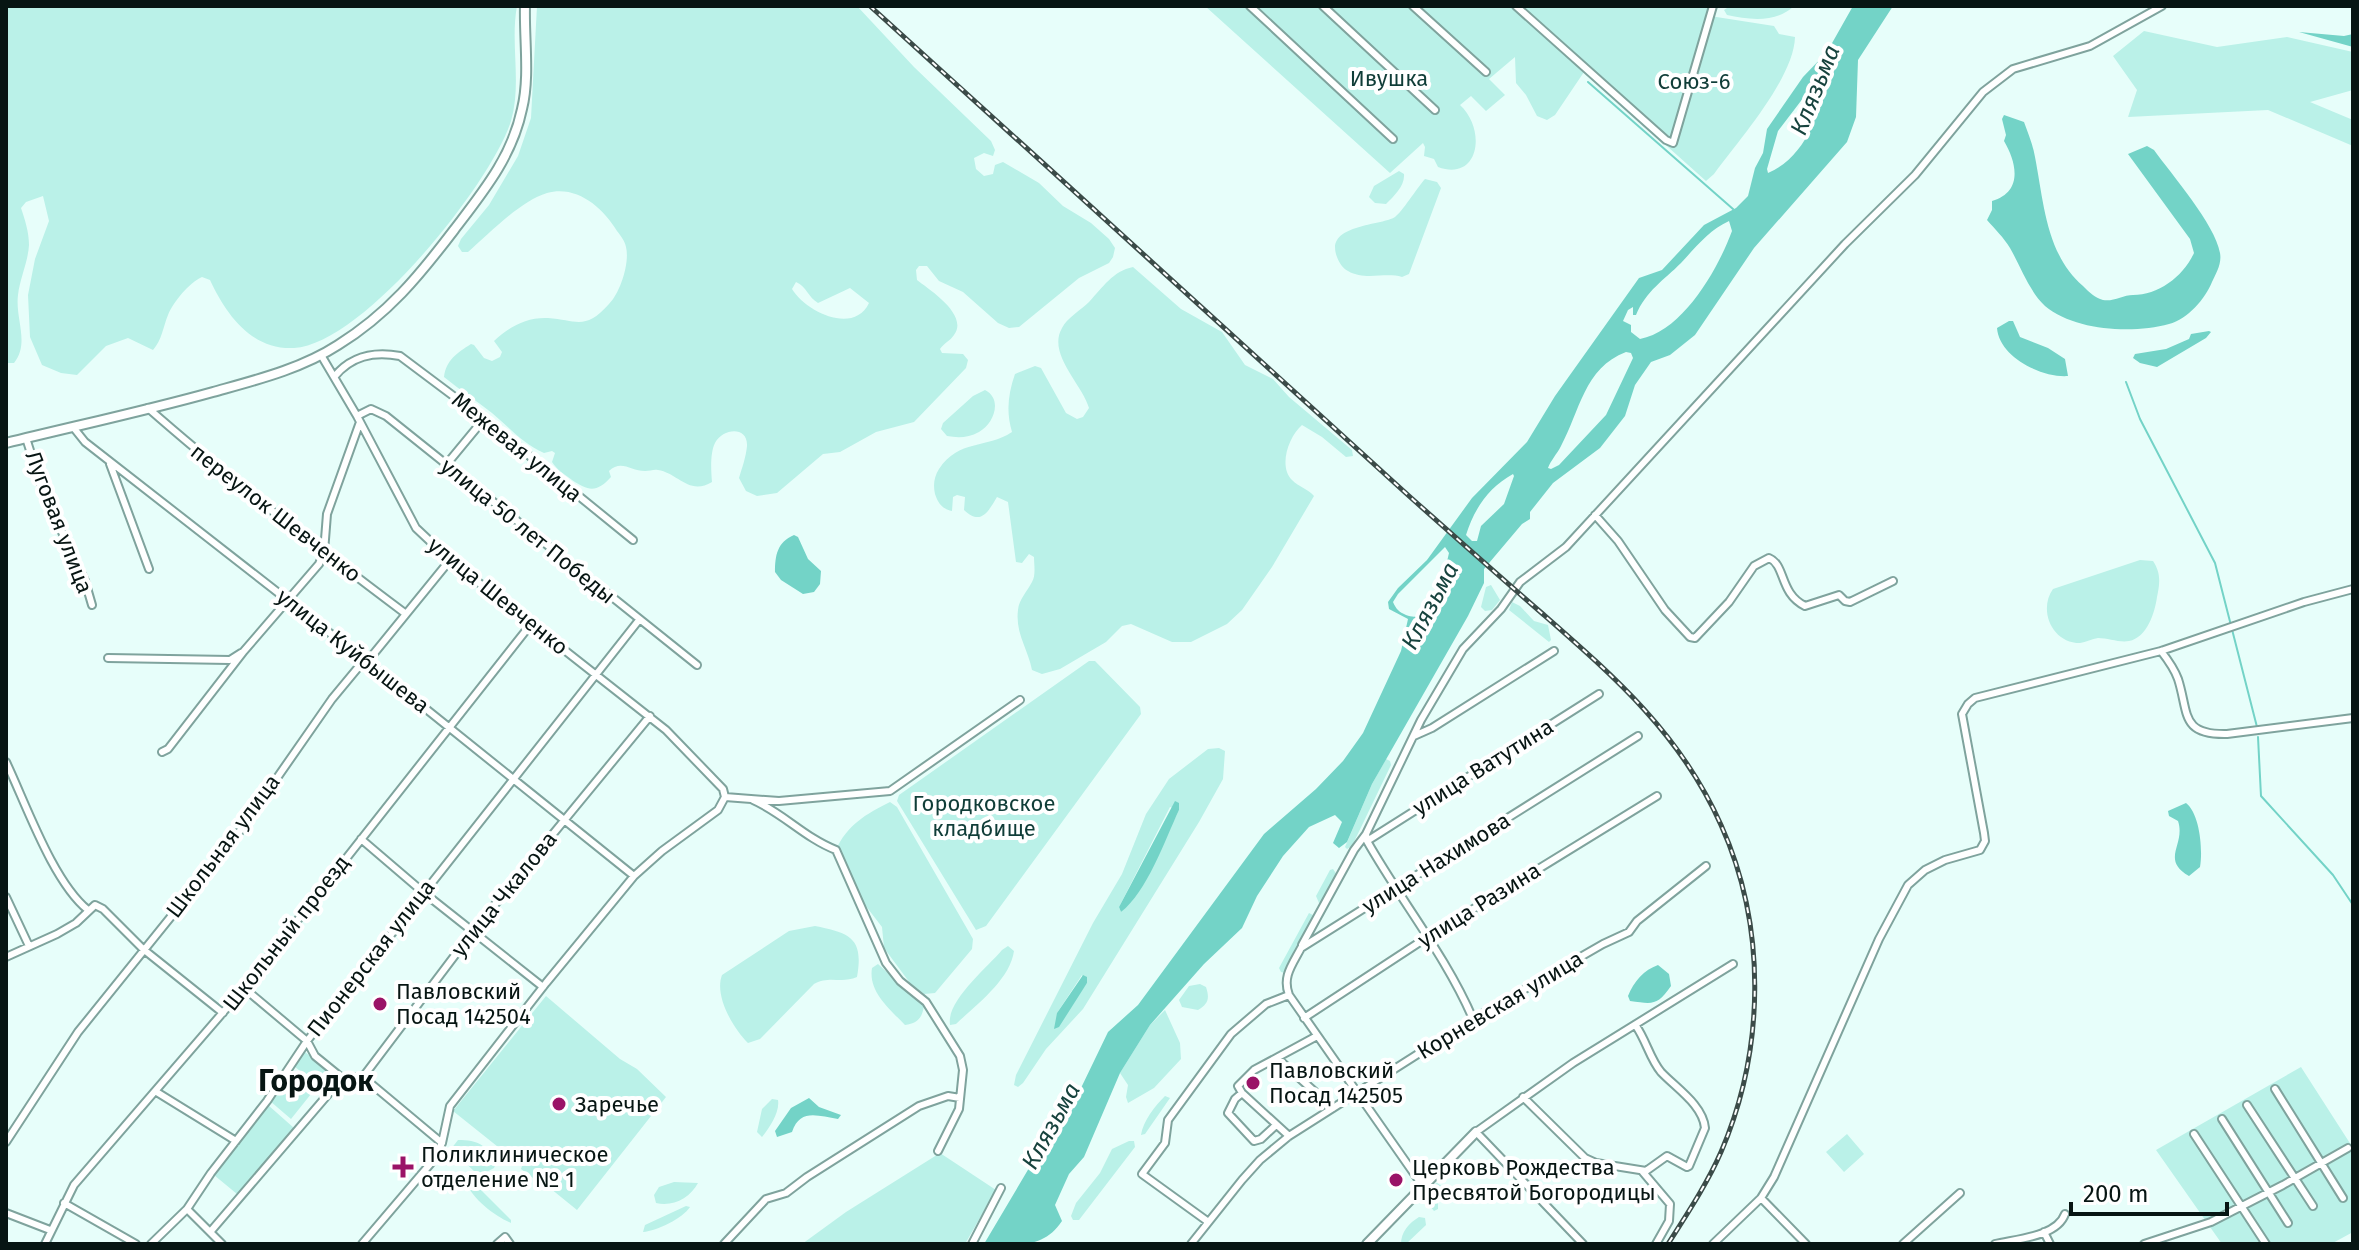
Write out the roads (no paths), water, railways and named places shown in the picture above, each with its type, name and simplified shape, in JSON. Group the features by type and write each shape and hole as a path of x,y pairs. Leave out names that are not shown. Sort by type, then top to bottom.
{"street":[{"path":"6,443 260,379 321,355 362,329 401,296 499,170 510,149 523,105 525,6"},
{"path":"1250,6 1393,139"},
{"path":"1323,6 1435,110"},
{"path":"1413,6 1486,72"},
{"path":"1516,6 1589,73 1673,143 1713,6"},
{"path":"1422,1185 1304,1018 1289,995 1285,982 1354,850 1367,837 1413,737 1463,649 1501,609 1520,582 1566,547 1845,244 1915,175 1983,92 2013,69 2090,46 2162,6"},
{"name":"Межевая улица","path":"334,377 351,360 391,354 400,356 484,419 633,540"},
{"name":"улица Шевченко","path":"321,355 359,419 416,528 450,560 650,716 723,789 725,797"},
{"name":"переулок Шевченко","path":"148,408 201,455 406,614"},
{"name":"улица 50 лет Победы","path":"359,419 371,409 380,412 697,665"},
{"path":"162,752 168,749 244,651 319,564 324,552 327,514 359,419"},
{"path":"446,465 484,419"},
{"name":"улица Куйбышева","path":"73,427 76,434 109,461 634,876"},
{"name":"Луговая улица","path":"26,438 44,494 85,581 92,605"},
{"path":"109,461 149,569"},
{"path":"1595,515 1618,541 1665,610 1690,637 1695,638 1729,602 1754,566 1769,558 1778,563 1789,594 1805,606 1839,595 1850,602 1893,581"},
{"name":"Школьная улица","path":"6,1142 78,1032 240,831 332,699 361,664 367,662 450,560"},
{"path":"1713,1244 1761,1198 1774,1177 1879,939 1908,885 1925,870 1945,860 1980,850 1985,841 1962,714 1968,704 1975,698 2161,651 2304,602 2353,589"},
{"name":"Пионерская улица","path":"151,1244 187,1209 307,1041 639,620"},
{"name":"Школьный проезд","path":"45,1244 74,1185 244,988 531,624"},
{"path":"108,658 230,660 244,651"},
{"path":"1413,737 1554,651"},
{"path":"2161,651 2175,672 2184,713 2200,731 2227,734 2353,718"},
{"name":"улица Ватутина","path":"1367,837 1599,694"},
{"path":"362,1244 431,1163 442,1143 450,1106 543,987 634,876 718,810 725,797 779,801 890,791 1020,700"},
{"name":"улица Чкалова","path":"363,1077 474,930 650,716"},
{"name":"улица Нахимова","path":"1301,948 1638,736"},
{"path":"6,762 54,863 77,901 88,910"},
{"name":"улица Разина","path":"1304,1018 1426,938 1657,796"},
{"path":"753,800 765,805 817,842 836,850 886,963 900,981 926,1002 954,1044 963,1070 959,1109 938,1151"},
{"path":"1367,837 1394,889 1458,986 1473,1019"},
{"path":"361,839 543,987"},
{"name":"Корневская улица","path":"1191,1244 1207,1221 1271,1150 1289,1136 1473,1019 1603,944 1623,936 1637,921 1706,866"},
{"path":"6,897 29,946"},
{"path":"6,957 76,923 95,905 103,909 143,949 223,1013"},
{"path":"1367,1244 1476,1132 1573,1063 1733,964"},
{"path":"244,988 307,1041 315,1056 342,1078 363,1077 442,1143"},
{"path":"1207,1221 1142,1174 1165,1143 1168,1120 1231,1034 1266,1004 1289,995"},
{"path":"1523,1097 1585,1158 1596,1163 1642,1171 1651,1169 1667,1156 1689,1166 1705,1122 1657,1067 1636,1026"},
{"path":"1289,1136 1238,1086 1243,1078 1317,1036"},
{"path":"1277,1058 1333,1108"},
{"path":"211,1231 342,1078"},
{"path":"2275,1089 2343,1198"},
{"path":"155,1091 236,1141"},
{"path":"1242,1093 1228,1113 1254,1141 1261,1139 1276,1125"},
{"path":"724,1244 766,1199 786,1193 919,1106 948,1096 960,1098"},
{"path":"2247,1105 2313,1206"},
{"path":"2222,1119 2288,1223"},
{"path":"1476,1132 1583,1244"},
{"path":"2194,1134 2266,1244"},
{"path":"1261,1139 1271,1150"},
{"path":"2144,1244 2211,1222 2348,1148"},
{"path":"1642,1171 1670,1204 1669,1221 1656,1244"},
{"path":"972,1244 1001,1188"},
{"path":"1903,1244 1960,1193"},
{"path":"1761,1198 1806,1244"},
{"path":"64,1203 136,1244"},
{"path":"187,1209 222,1244"},
{"path":"6,1213 50,1230"},
{"path":"1995,1244 2044,1232 2057,1225 2065,1214"},
{"path":"2044,1232 2050,1244"},
{"path":"497,1244 505,1237 510,1244"}],"water":[{"path":"1853,6 1893,6 1858,60 1856,117 1847,142 1754,248 1695,335 1670,355 1651,362 1635,385 1625,416 1600,448 1553,483 1530,512 1530,519 1522,524 1484,569 1484,583 1468,616 1372,784 1347,842 1339,848 1333,843 1342,822 1335,815 1309,827 1283,856 1257,896 1242,928 1204,964 1150,1025 1120,1073 1084,1157 1069,1174 1055,1205 1062,1221 1055,1230 1046,1237 1028,1243 984,1244 1081,1088 1108,1032 1138,1005 1264,834 1316,789 1343,761 1363,733 1401,651 1408,619 1389,609 1388,602 1427,560 1472,498 1527,442 1555,396 1639,278 1662,270 1704,225 1736,208 1748,196 1755,168 1763,153 1767,129 1803,77 1827,52","holes":["1823,72 1827,72 1824,91 1809,132 1792,156 1768,173 1778,131","1729,221 1732,231 1708,280 1671,324 1656,334 1640,339 1631,332 1631,325 1623,321 1628,310 1633,307 1633,315 1636,315 1656,286 1715,229","1626,352 1631,353 1633,358 1606,415 1559,465 1548,468 1592,380 1612,359","1513,474 1504,504 1481,526 1477,541 1472,541 1466,535 1473,516 1497,485","1445,547 1449,553 1441,585 1431,606 1416,617 1398,610 1393,602 1398,594"]},
{"path":"2299,32 2353,34 2353,47"},
{"path":"2004,115 2024,122 2034,153 2048,227 2061,259 2085,288 2103,300 2160,288 2183,270 2194,253 2190,239 2128,154 2147,146 2154,150 2202,214 2220,253 2217,272 2195,308 2169,324 2122,329 2072,321 2039,300 2008,244 1987,220 1992,201 2002,197 2013,184 2014,167 2004,141"},
{"path":"2013,321 2020,337 2048,348 2065,359 2068,376 2035,369 2013,356 2005,348 1997,328"},
{"path":"2209,331 2206,338 2157,367 2133,358 2135,354 2166,349 2189,339 2191,334"},
{"path":"794,535 798,537 808,559 821,571 820,584 814,592 803,594 781,580 775,572 778,550 784,541"},
{"path":"1175,801 1179,803 1179,810 1154,865 1139,892 1121,912 1119,907"},
{"path":"2186,803 2195,815 2201,851 2200,867 2189,876 2176,864 2180,830 2178,821 2169,816 2168,811"},
{"path":"1658,965 1669,974 1671,986 1666,993 1654,1002 1630,1001 1628,996 1636,981"},
{"path":"1083,975 1087,977 1087,983 1059,1027 1054,1029 1057,1013"},
{"path":"809,1098 819,1107 841,1115 838,1119 810,1115 800,1119 792,1132 777,1137 775,1131 791,1108"}],"waterway":[{"path":"1588,82 1733,209"},
{"path":"2126,382 2140,419 2215,563 2257,727"},
{"path":"2258,737 2261,796 2333,875 2353,905"}],"railway":[{"path":"870,6 1409,496 1597,662 1645,710 1687,763 1721,825 1736,864 1747,905 1755,988 1746,1072 1736,1113 1709,1176 1668,1244"}],"place":[{"name":"Павловский Посад 142504","path":"380,1004"},
{"name":"Павловский Посад 142505","path":"1253,1083"},
{"name":"Заречье","path":"559,1104"},
{"name":"Поликлиническое отделение № 1","path":"403,1167"},
{"name":"Церковь Рождества Пресвятой Богородицы","path":"1396,1180"}],"district":[{"name":"Городок","path":"316,1081"}],"park label":[{"name":"Ивушка","path":"1389,78"},
{"name":"Союз-6","path":"1694,81"},
{"name":"Городковское кладбище","path":"984,816"}],"water label":[{"name":"Клязьма","path":"1815,90"},
{"name":"Клязьма","path":"1430,606"},
{"name":"Клязьма","path":"1051,1126"}]}
